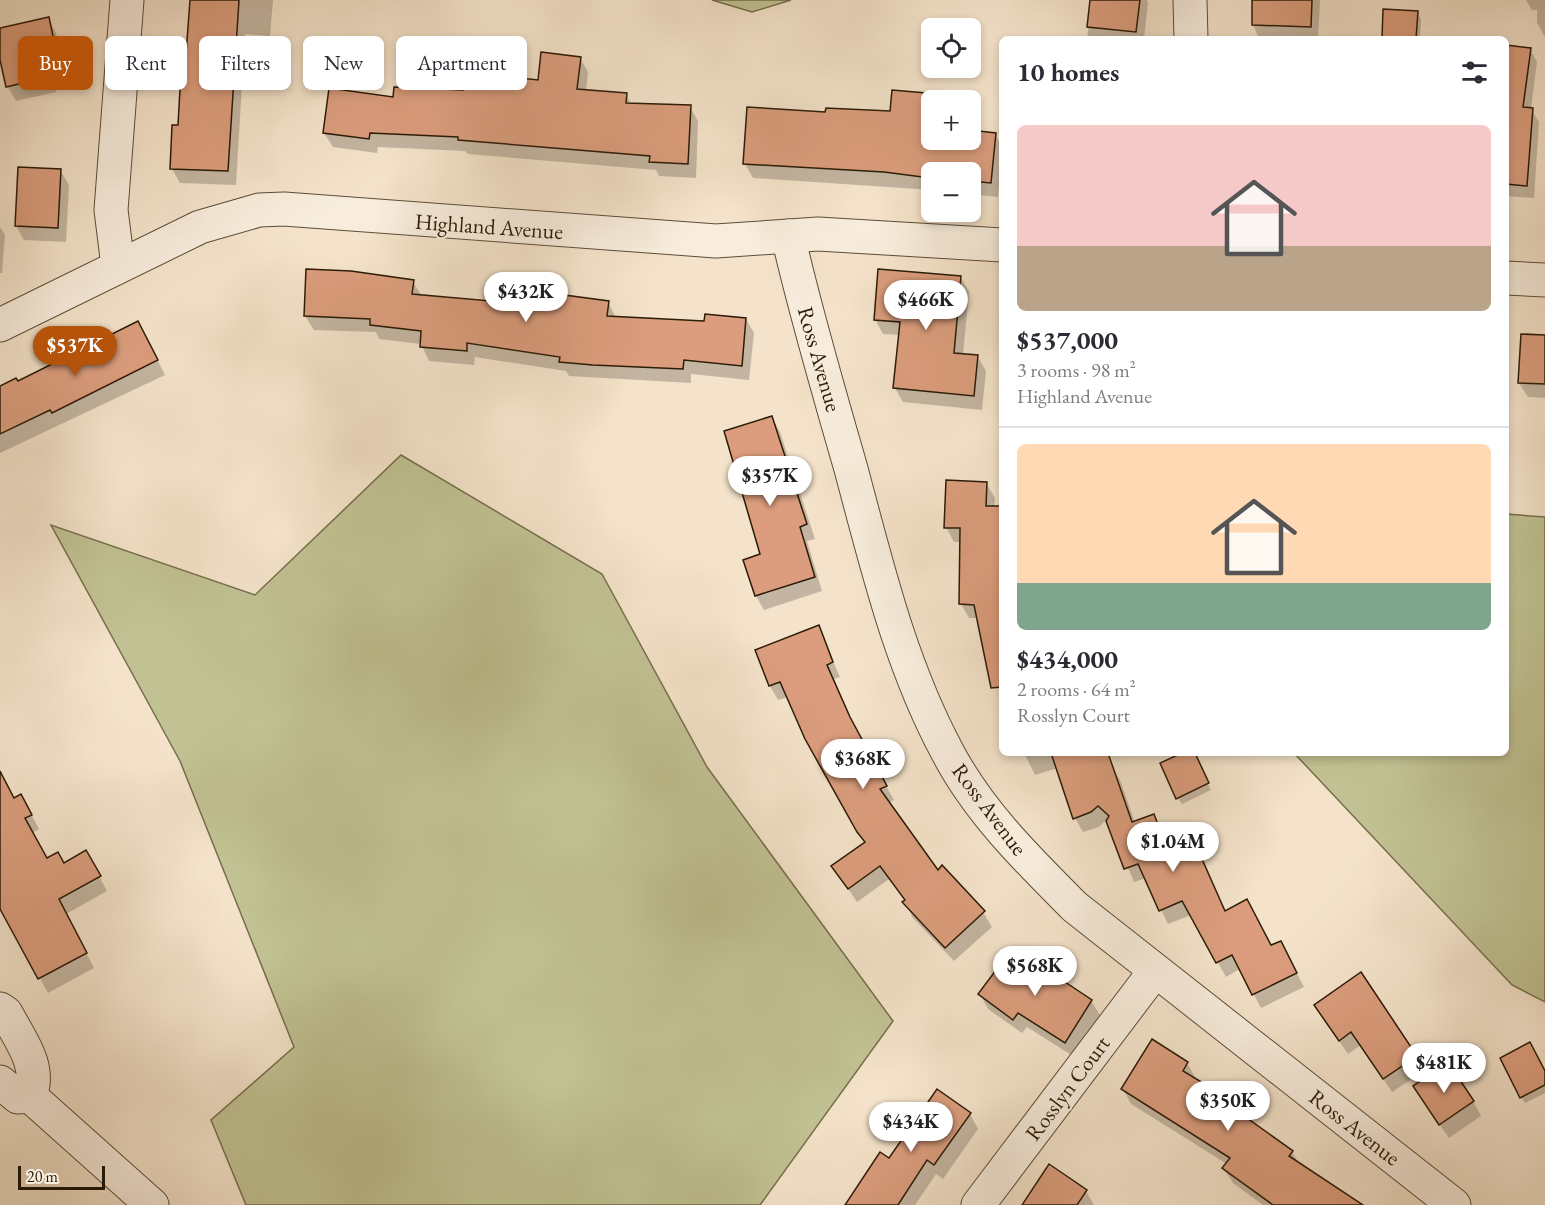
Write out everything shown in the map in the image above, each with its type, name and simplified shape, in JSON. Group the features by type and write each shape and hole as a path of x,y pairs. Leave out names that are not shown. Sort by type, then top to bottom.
{"street":[{"path":"118,266 111,210 127,0"},
{"path":"1190,0 1191,36"},
{"name":"Highland Avenue","path":"0,325 200,227 259,210 284,209 716,241 818,234 999,245"},
{"name":"Ross Avenue","path":"788,237 882,583 914,682 948,754 977,799 1021,853 1075,907 1454,1205"},
{"path":"1509,278 1545,280"},
{"name":"Rosslyn Court","path":"978,1205 1155,971"},
{"path":"0,1009 6,1014 35,1071 35,1084 30,1096"},
{"path":"0,1082 18,1097 30,1096 152,1205"}],"green space":[{"path":"712,0 791,0 752,12"},
{"path":"401,455 602,574 707,767 893,1021 760,1205 246,1205 211,1120 294,1047 180,761 51,525 255,595"},
{"path":"1509,514 1545,517 1545,1002 1512,985 1297,756 1509,756"}],"building":[{"path":"190,0 239,0 237,36 199,36 199,90 233,90 228,171 170,169 172,125 178,125 180,90 187,90"},
{"path":"1090,0 1140,0 1136,32 1087,27"},
{"path":"1252,0 1312,0 1311,27 1252,25"},
{"path":"1383,9 1418,11 1416,36 1382,36"},
{"path":"49,17 53,36 18,36 18,84 6,87 0,60 0,28"},
{"path":"1509,45 1531,48 1523,107 1533,108 1527,186 1509,184"},
{"path":"541,52 581,57 577,89 627,93 626,103 691,105 688,164 649,162 650,156 458,140 458,137 370,133 369,139 323,133 329,90 393,97 394,87 396,90 527,90 527,79 538,80"},
{"path":"892,90 921,93 921,150 981,150 981,131 996,133 991,183 981,182 981,162 921,162 921,177 884,172 743,164 747,107 825,112 826,108 890,111"},
{"path":"18,167 61,169 58,228 15,226"},
{"path":"306,269 351,271 414,280 412,294 502,302 504,287 609,301 607,316 704,321 705,314 746,318 742,366 684,360 683,369 593,365 559,362 560,357 467,343 467,351 420,347 421,331 370,325 370,319 304,316"},
{"path":"878,269 961,276 954,353 978,355 974,396 893,388 900,322 874,320"},
{"path":"138,321 158,360 52,413 50,410 0,434 0,386 16,378 18,381"},
{"path":"1521,334 1545,335 1545,384 1518,383"},
{"path":"772,416 807,524 800,527 815,577 755,596 743,560 760,554 724,431"},
{"path":"946,480 987,482 986,506 999,506 999,687 991,688 974,605 959,604 960,528 944,528"},
{"path":"819,625 833,662 827,665 850,717 887,786 880,789 938,870 942,865 985,911 945,948 902,902 905,900 880,866 848,889 831,866 865,842 857,832 805,739 780,682 769,686 755,650"},
{"path":"1052,756 1109,756 1132,822 1154,814 1172,862 1198,850 1225,911 1247,899 1271,945 1281,941 1297,973 1252,995 1232,955 1216,963 1182,901 1159,911 1138,864 1124,869 1106,821 1109,816 1098,806 1091,812 1073,819"},
{"path":"1175,756 1196,756 1209,783 1176,799 1160,763"},
{"path":"0,771 14,798 21,794 32,815 25,818 47,858 58,852 64,863 86,850 101,876 59,899 87,953 38,979 0,909"},
{"path":"1011,950 1056,983 1059,978 1092,1000 1065,1043 1018,1013 1013,1020 978,994"},
{"path":"1361,972 1417,1056 1383,1079 1351,1032 1339,1041 1314,1005"},
{"path":"1152,1039 1188,1062 1183,1071 1243,1107 1240,1113 1293,1151 1289,1156 1363,1205 1273,1205 1222,1168 1230,1158 1121,1089"},
{"path":"1530,1042 1545,1071 1545,1085 1520,1098 1500,1058"},
{"path":"1448,1062 1474,1101 1439,1125 1413,1086"},
{"path":"937,1089 971,1113 934,1165 927,1160 898,1205 845,1205 880,1152 889,1158"},
{"path":"1049,1164 1087,1190 1077,1205 1022,1205"}]}
